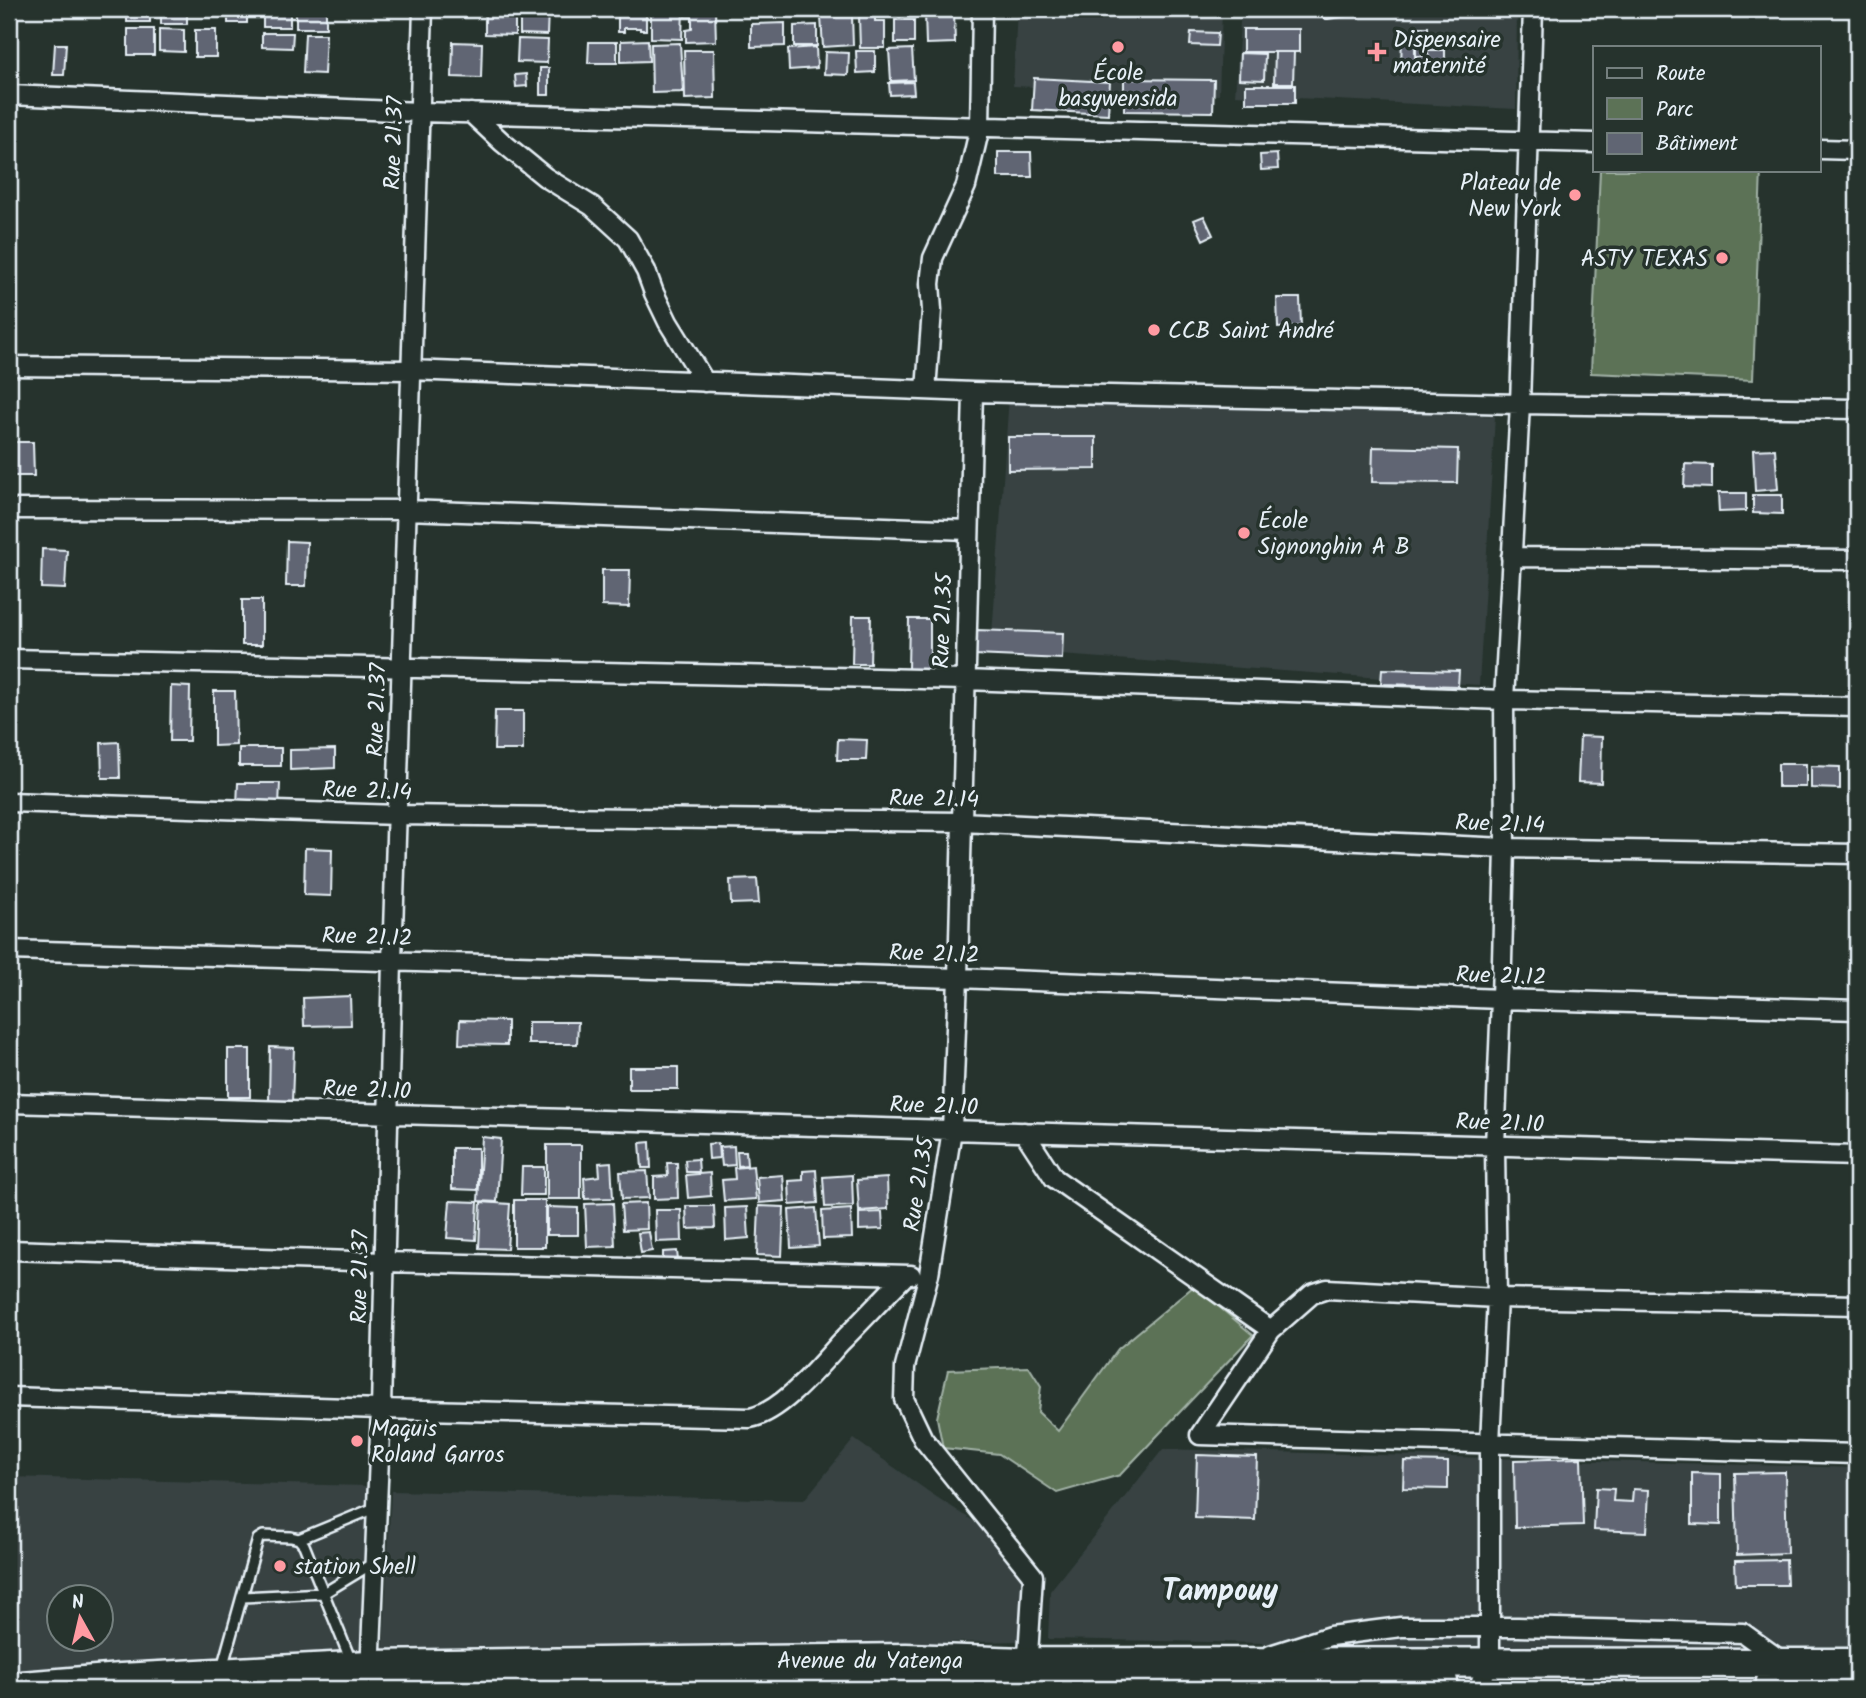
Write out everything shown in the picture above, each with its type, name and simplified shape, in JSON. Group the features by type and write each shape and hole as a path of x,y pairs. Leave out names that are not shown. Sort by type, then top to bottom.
{"main road":[{"name":"Avenue du Yatenga","path":"9,1687 221,1673 366,1677 906,1658 1030,1679 1484,1678 1837,1685"},
{"name":"Avenue du Yatenga","path":"1030,1679 1243,1663 1484,1678 1785,1663 1857,1663"},
{"name":"Avenue du Yatenga","path":"315,1689 366,1677"}],"street":[{"name":"Rue 21.37","path":"366,1677 375,1562 381,1409 392,961 423,9"},
{"path":"926,390 933,258 966,186 980,127 982,9"},
{"path":"1484,1678 1490,1626 1490,1443 1497,1298 1495,1146 1501,999 1504,701 1520,404 1533,9"},
{"path":"9,96 471,113 1593,143"},
{"path":"471,113 545,177 592,206 628,239 646,271 668,322 705,382"},
{"path":"1820,149 1857,150"},
{"path":"9,366 410,370 973,392 1857,409"},
{"name":"Rue 21.35","path":"973,392 952,1130 929,1275 905,1367 904,1399 923,1439 1032,1576 1030,1679"},
{"path":"9,509 406,510 969,530"},
{"path":"1511,557 1857,559"},
{"path":"9,659 965,680 1504,701 1857,708"},
{"name":"Rue 21.14","path":"9,802 397,815 961,822 1504,848 1857,854"},
{"name":"Rue 21.12","path":"9,950 958,978 1857,1010"},
{"name":"Rue 21.10","path":"9,1103 1857,1156"},
{"path":"1024,1132 1054,1178 1271,1329"},
{"path":"9,1250 929,1275"},
{"path":"9,1396 750,1418 773,1408 798,1387 906,1275"},
{"path":"1857,1305 1497,1298 1327,1290 1312,1294 1271,1329 1200,1435 1857,1454"},
{"path":"1243,1663 1331,1636 1401,1627 1490,1626 1742,1633 1785,1663"}],"lane":[{"path":"1326,13 1353,9"},
{"path":"299,1539 377,1507"},
{"path":"221,1673 258,1539 263,1536 291,1537 299,1539 304,1545 324,1593 366,1677"},
{"path":"243,1597 324,1593 375,1562"}],"shaded area":[{"name":"École basywensida","path":"1017,9 1222,9 1219,95 1013,86"},
{"name":"Dispensaire maternité","path":"1241,9 1517,9 1516,109 1235,95"},
{"name":"École Signonghin A B","path":"1009,396 1495,416 1479,685 991,650"},
{"path":"854,1439 998,1537 1027,1577 1021,1641 383,1654 391,1491 804,1500"},
{"path":"1163,1449 1857,1468 1857,1654 1048,1639 1050,1591"},
{"path":"9,1477 367,1486 364,1655 9,1685"}],"green space":[{"path":"1600,172 1761,172 1753,380 1591,373"},
{"path":"1194,1286 1253,1335 1120,1475 1057,1493 999,1454 943,1448 937,1418 948,1370 1029,1367 1041,1386 1038,1412 1058,1431 1118,1349"}],"building":[{"path":"127,9 150,9 150,22 127,22"},
{"path":"161,9 187,9 187,24 161,24"},
{"path":"228,9 247,9 247,23 228,23"},
{"path":"263,9 290,9 290,27 263,27"},
{"path":"296,9 326,9 326,28 296,28"},
{"path":"520,9 548,9 547,35 520,34"},
{"path":"618,9 646,9 646,30 624,28 624,32 618,32"},
{"path":"651,9 683,9 682,39 651,38"},
{"path":"685,9 715,9 716,41 686,42 686,30 692,29 692,17 685,17"},
{"path":"485,11 515,11 515,35 485,34"},
{"path":"954,12 955,43 926,44 925,13"},
{"path":"875,15 875,21 885,21 885,48 860,48 859,16"},
{"path":"852,16 853,45 823,47 821,17"},
{"path":"895,20 914,20 914,43 895,43"},
{"path":"785,23 785,46 751,47 751,24"},
{"path":"817,25 817,46 794,46 794,26"},
{"path":"1415,27 1428,27 1428,41 1445,41 1445,50 1427,50 1429,56 1415,56"},
{"path":"128,29 154,29 154,55 128,55"},
{"path":"159,29 184,30 184,52 159,51"},
{"path":"1243,29 1299,29 1299,52 1243,52"},
{"path":"195,30 216,30 216,57 195,57"},
{"path":"1191,32 1218,33 1217,46 1190,45"},
{"path":"262,33 293,33 292,48 262,47"},
{"path":"305,34 326,34 324,74 303,73"},
{"path":"1402,37 1416,37 1416,66 1401,66"},
{"path":"518,39 548,40 547,63 517,62"},
{"path":"648,40 649,61 621,62 621,41"},
{"path":"453,42 482,43 481,78 452,77"},
{"path":"589,42 617,42 617,63 588,63"},
{"path":"680,43 683,92 652,93 651,44"},
{"path":"55,44 66,44 64,75 53,75"},
{"path":"816,47 817,68 789,70 788,49"},
{"path":"912,49 914,80 891,81 889,50"},
{"path":"684,50 714,50 715,98 685,99"},
{"path":"1427,50 1445,50 1445,66 1416,66 1415,56 1429,56"},
{"path":"856,51 875,51 875,72 857,73"},
{"path":"825,52 849,53 848,75 824,74"},
{"path":"1275,52 1294,52 1293,83 1274,83"},
{"path":"1240,53 1265,54 1264,80 1239,79"},
{"path":"540,68 549,68 549,95 540,95"},
{"path":"526,74 527,86 516,87 515,75"},
{"path":"1034,78 1110,82 1108,114 1032,110"},
{"path":"1124,79 1214,80 1213,112 1124,111"},
{"path":"913,82 914,94 890,95 889,83"},
{"path":"1246,85 1295,85 1295,103 1246,103"},
{"path":"998,152 1031,152 1032,177 998,177"},
{"path":"1277,154 1278,169 1261,170 1260,155"},
{"path":"1204,216 1213,235 1203,240 1194,220"},
{"path":"1277,298 1300,298 1301,326 1278,328"},
{"path":"1008,437 1096,437 1096,469 1008,470"},
{"path":"9,442 33,442 34,476 9,476"},
{"path":"1373,447 1458,449 1457,483 1372,482"},
{"path":"1775,449 1778,489 1755,491 1753,450"},
{"path":"1685,464 1712,465 1712,488 1684,487"},
{"path":"1718,493 1746,493 1746,511 1719,512"},
{"path":"1753,495 1782,495 1782,514 1753,513"},
{"path":"287,541 307,542 306,586 286,586"},
{"path":"42,549 67,550 65,589 41,588"},
{"path":"602,570 630,570 629,607 602,606"},
{"path":"242,600 262,600 262,645 242,645"},
{"path":"853,616 871,616 870,664 852,664"},
{"path":"909,619 930,619 930,669 908,669"},
{"path":"976,630 1063,633 1062,659 975,655"},
{"path":"1382,669 1459,671 1458,686 1381,684"},
{"path":"171,686 190,687 189,741 170,741"},
{"path":"214,691 235,691 236,745 214,746"},
{"path":"495,711 523,711 523,750 494,750"},
{"path":"1580,736 1602,737 1601,783 1578,782"},
{"path":"838,739 867,740 866,760 837,760"},
{"path":"119,742 120,778 102,778 101,743"},
{"path":"239,748 281,748 281,766 239,766"},
{"path":"335,749 335,768 290,770 290,750"},
{"path":"1778,764 1806,764 1806,787 1778,787"},
{"path":"1811,766 1840,767 1840,789 1811,788"},
{"path":"238,783 280,783 279,806 237,805"},
{"path":"305,848 332,849 331,896 304,895"},
{"path":"757,879 759,903 731,904 730,880"},
{"path":"350,996 351,1025 304,1026 303,998"},
{"path":"460,1020 507,1021 507,1045 459,1044"},
{"path":"528,1022 578,1022 577,1044 528,1044"},
{"path":"270,1047 294,1048 292,1102 269,1101"},
{"path":"228,1049 250,1049 250,1097 228,1097"},
{"path":"629,1067 678,1067 678,1089 629,1089"},
{"path":"482,1137 501,1139 497,1202 478,1201"},
{"path":"650,1142 651,1168 642,1168 640,1143"},
{"path":"718,1143 719,1158 709,1159 708,1144"},
{"path":"547,1145 581,1145 581,1199 547,1199"},
{"path":"734,1146 735,1165 722,1166 720,1147"},
{"path":"452,1148 478,1148 478,1190 452,1189"},
{"path":"737,1151 746,1151 747,1165 738,1166"},
{"path":"698,1159 699,1172 686,1172 685,1160"},
{"path":"611,1162 613,1198 585,1199 584,1178 600,1176 599,1163"},
{"path":"667,1163 677,1163 678,1198 654,1199 654,1177 668,1176"},
{"path":"753,1166 756,1199 724,1201 722,1180 735,1179 734,1168"},
{"path":"522,1167 544,1167 544,1195 521,1195"},
{"path":"816,1170 818,1203 790,1205 789,1181 803,1180 803,1171"},
{"path":"647,1171 649,1198 622,1199 620,1172"},
{"path":"710,1173 711,1196 688,1198 686,1175"},
{"path":"783,1175 785,1201 759,1203 757,1177"},
{"path":"852,1175 853,1206 825,1207 823,1177"},
{"path":"887,1178 888,1209 859,1211 857,1180"},
{"path":"514,1200 545,1200 545,1247 514,1247"},
{"path":"450,1201 478,1202 476,1240 447,1238"},
{"path":"481,1202 510,1204 507,1249 479,1248"},
{"path":"613,1203 615,1246 587,1247 585,1204"},
{"path":"646,1203 647,1229 623,1230 621,1204"},
{"path":"686,1206 714,1206 715,1228 687,1229"},
{"path":"759,1206 784,1207 782,1256 757,1255"},
{"path":"547,1207 578,1208 578,1235 547,1235"},
{"path":"747,1207 749,1238 726,1240 725,1208"},
{"path":"816,1208 819,1246 791,1248 789,1210"},
{"path":"851,1209 852,1238 823,1239 822,1211"},
{"path":"655,1210 681,1210 682,1241 656,1242"},
{"path":"882,1212 883,1229 859,1230 859,1213"},
{"path":"649,1232 652,1251 641,1253 638,1233"},
{"path":"677,1251 678,1260 663,1261 663,1252"},
{"path":"1197,1455 1257,1457 1255,1520 1195,1518"},
{"path":"1581,1458 1583,1525 1515,1527 1514,1460"},
{"path":"1404,1461 1448,1462 1448,1489 1403,1488"},
{"path":"1785,1472 1787,1553 1737,1555 1735,1473"},
{"path":"1692,1473 1721,1474 1721,1525 1692,1524"},
{"path":"1596,1488 1614,1489 1613,1501 1632,1502 1633,1489 1649,1490 1647,1532 1594,1530"},
{"path":"1786,1560 1787,1585 1736,1585 1735,1561"}],"place":[{"name":"École basywensida","path":"1118,47"},
{"name":"Dispensaire maternité","path":"1377,52"},
{"name":"Plateau de New York","path":"1575,195"},
{"name":"ASTY TEXAS","path":"1722,258"},
{"name":"CCB Saint André","path":"1154,330"},
{"name":"École Signonghin A B","path":"1244,533"},
{"name":"Maquis Roland Garros","path":"357,1441"},
{"name":"station Shell","path":"280,1566"}],"district":[{"name":"Tampouy","path":"1220,1590"}]}
